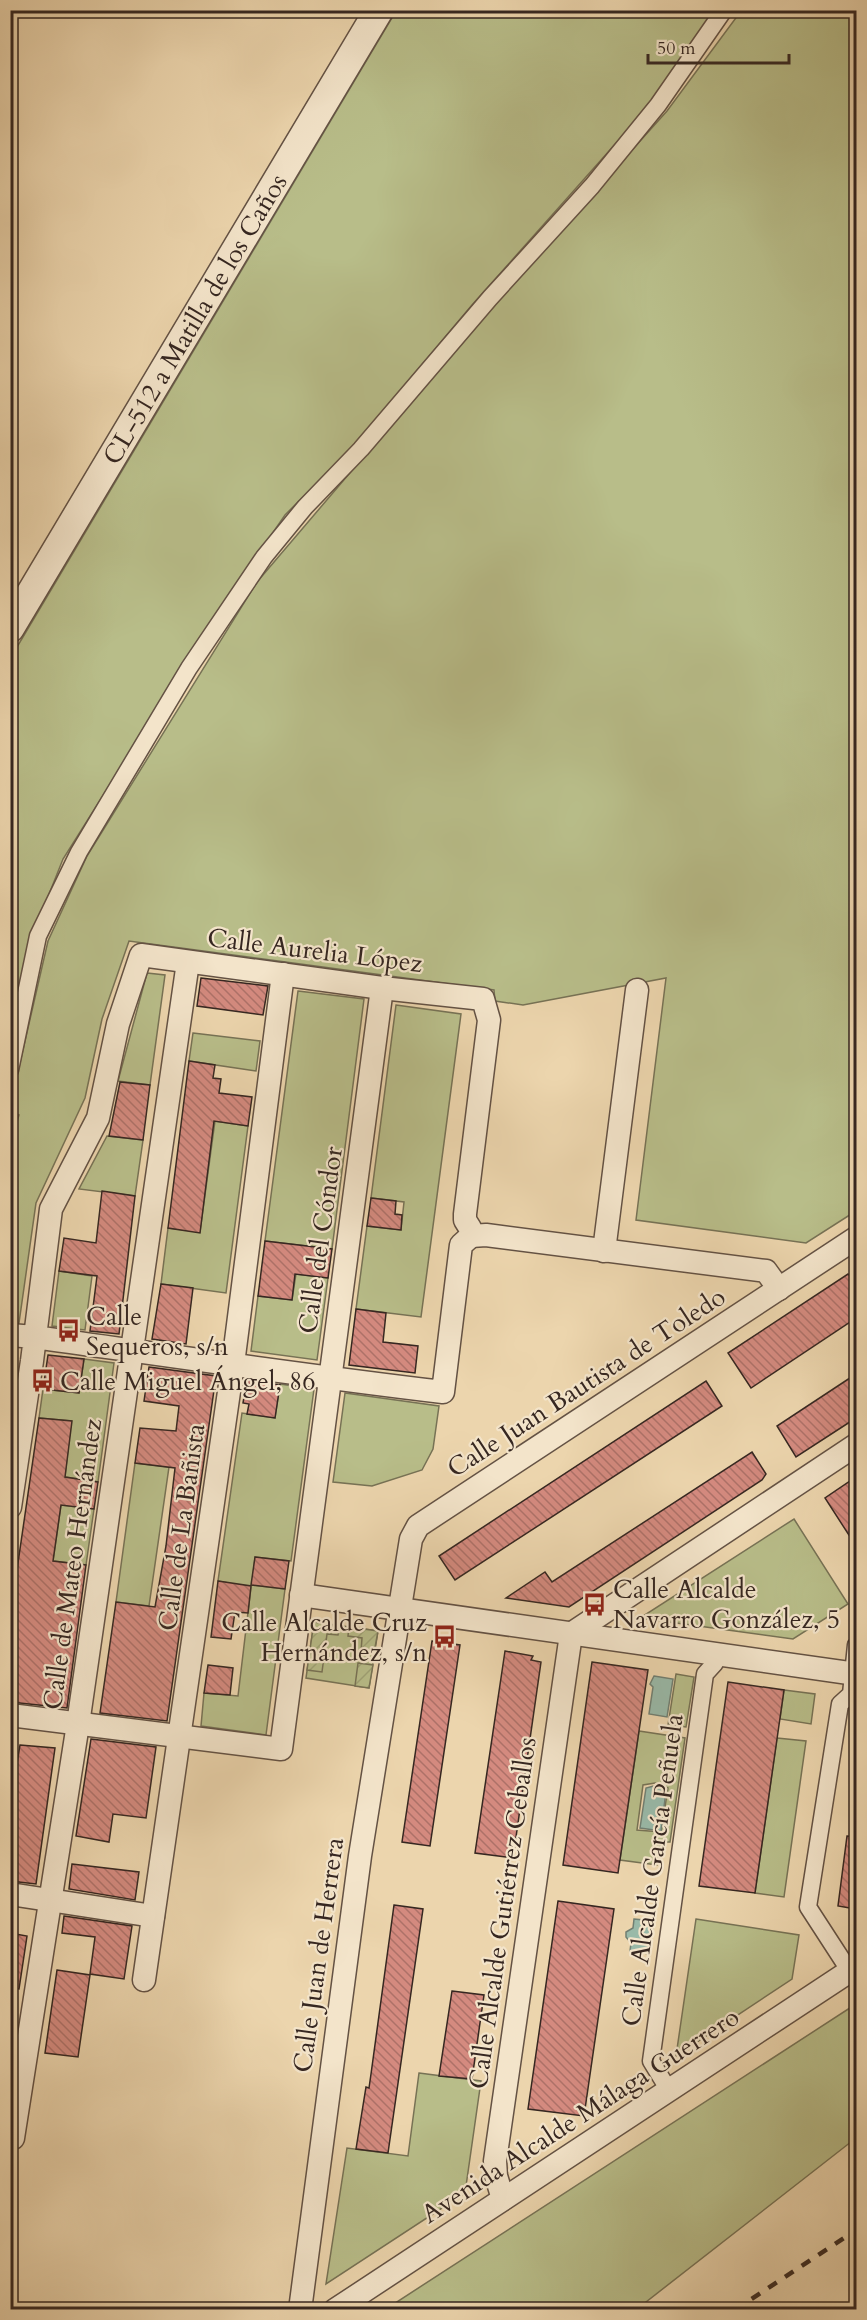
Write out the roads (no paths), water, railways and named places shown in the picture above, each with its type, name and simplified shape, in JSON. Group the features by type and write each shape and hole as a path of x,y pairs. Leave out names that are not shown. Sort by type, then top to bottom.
{"street":[{"name":"CL-512 a Matilla de los Caños","path":"10,628 379,10"},
{"path":"10,1070 38,936 79,852 189,668 264,557 305,507 362,449 490,298 592,186 658,105 724,10"},
{"name":"Calle Aurelia López","path":"35,1337 51,1209 98,1118 118,1024 141,955 382,988 483,999 489,1020 465,1214 471,1236"},
{"name":"Calle de Mateo Hernández","path":"12,2137 78,1724 130,1350 188,962"},
{"name":"Calle de La Bañista","path":"144,1980 181,1735 283,974"},
{"name":"Calle del Cóndor","path":"181,1735 281,1749 382,988"},
{"path":"604,1251 637,990"},
{"path":"10,1335 330,1379 443,1392 461,1245 471,1236 486,1235 766,1271 779,1289"},
{"name":"Calle Juan Bautista de Toledo","path":"399,1610 411,1539 418,1526 856,1238"},
{"path":"10,1507 35,1337"},
{"path":"571,1634 856,1445"},
{"path":"301,1595 855,1674"},
{"name":"Calle Juan de Herrera","path":"300,2310 360,1856 399,1610"},
{"name":"Calle Alcalde Gutiérrez Ceballos","path":"503,2199 496,2176 495,2162 571,1634"},
{"path":"851,1966 808,1907 840,1704 851,1694 855,1674 856,1645"},
{"name":"Calle Alcalde García Peñuela","path":"669,2092 651,2061 705,1674 714,1664 716,1654"},
{"path":"10,1715 181,1735"},
{"path":"10,1894 153,1916"},
{"name":"Avenida Alcalde Málaga Guerrero","path":"335,2310 669,2092 851,1966"}],"railway":[{"path":"735,2310 856,2230"}],"place":[{"name":"Calle Sequeros, s/n","path":"68,1331"},
{"name":"Calle Miguel Ángel, 86","path":"42,1381"},
{"name":"Calle Alcalde Navarro González, 5","path":"595,1604"},
{"name":"Calle Alcalde Cruz Hernández, s/n","path":"445,1637"}]}
